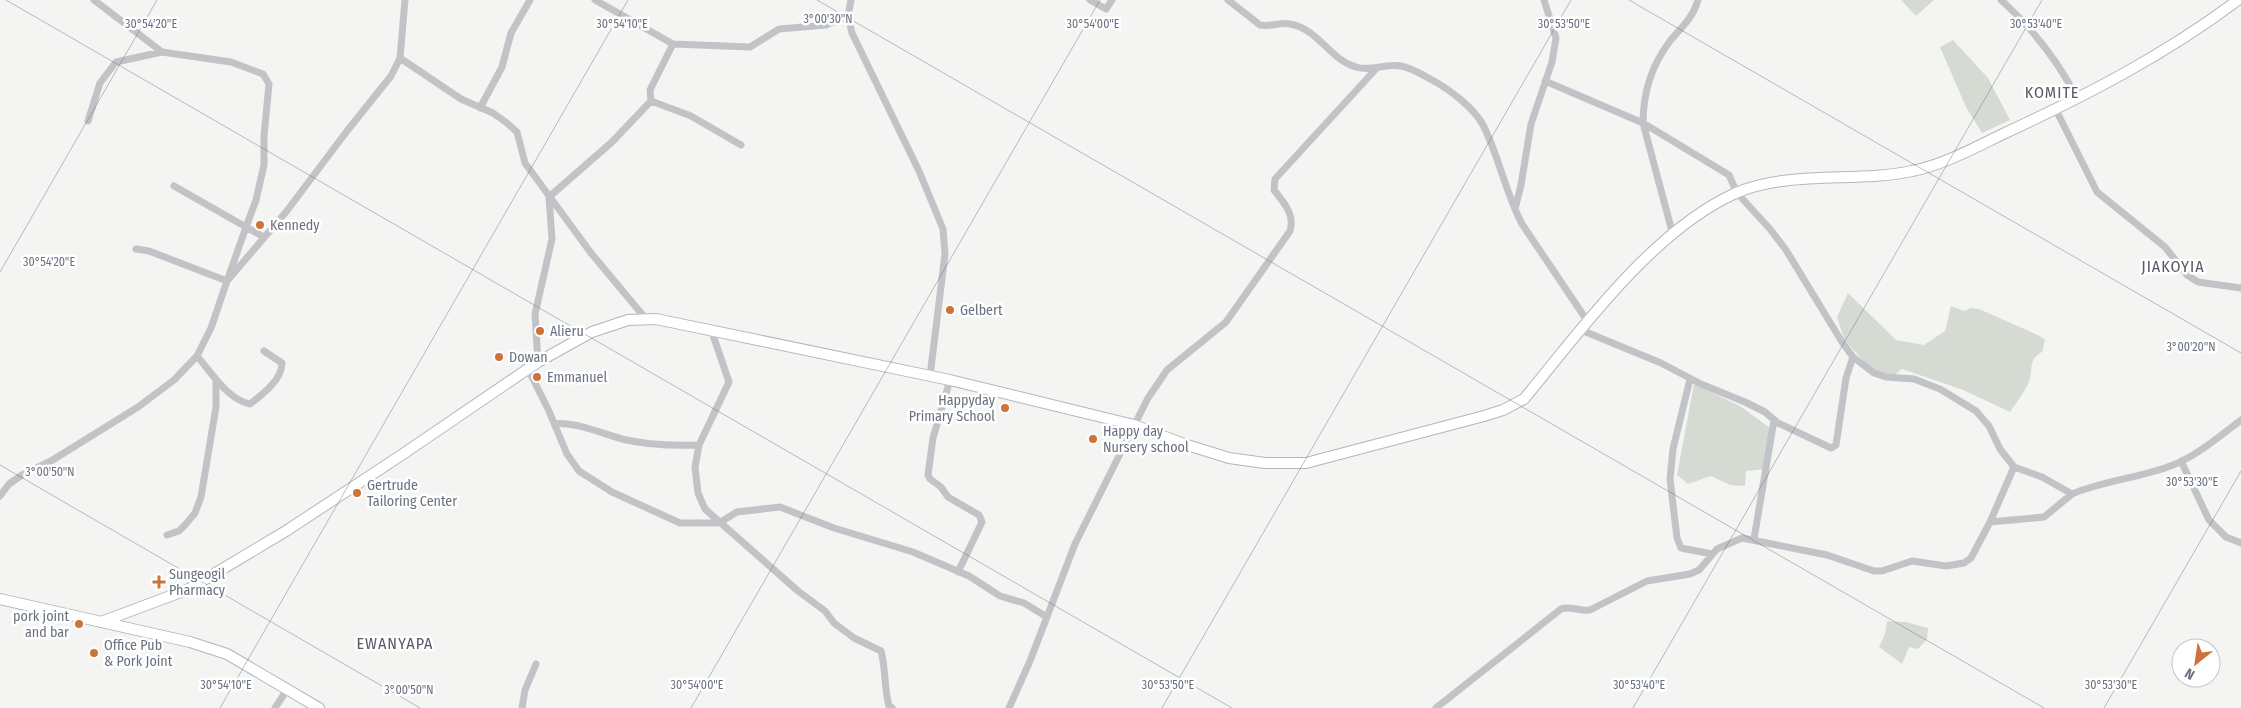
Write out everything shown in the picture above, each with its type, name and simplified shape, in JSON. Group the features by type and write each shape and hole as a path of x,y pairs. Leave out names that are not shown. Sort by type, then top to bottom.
{"street":[{"path":"94,0 162,52"},
{"path":"227,281 286,212 347,130 392,76 400,58 405,0"},
{"path":"480,108 502,68 511,32 530,0"},
{"path":"595,0 674,44 750,47 779,29 826,25 848,16"},
{"path":"851,0 848,16 852,33 919,171 943,229 945,254 937,302 930,376"},
{"path":"1090,0 1106,8 1112,0"},
{"path":"1228,0 1260,25 1283,24 1298,26 1320,39 1343,61 1356,67 1375,70"},
{"path":"1514,209 1521,185 1531,124 1552,62 1556,38 1544,0"},
{"path":"1673,235 1643,123 1643,106 1648,80 1670,42 1692,15 1698,0"},
{"path":"2001,0 2017,15 2062,69 2077,98"},
{"path":"101,622 189,589 286,531 404,454 538,362 592,332 610,325 646,319 656,319 950,380 1134,425 1184,444 1230,458 1265,463 1306,463 1503,410 1524,399 1624,279 1673,235 1705,210 1737,193 1768,185 1819,177 1913,171 1957,155 2056,110 2170,48 2238,0"},
{"path":"549,197 612,142 651,102 650,90 674,44"},
{"path":"0,496 9,484 22,475 51,461 138,407 174,380 197,356 211,328 256,200 264,165 264,136 269,84 262,74 246,66 162,52 116,62 100,83 88,121"},
{"path":"400,58 461,99 508,122 517,132 525,163 619,289 646,319"},
{"path":"1009,708 1075,544 1148,398 1167,370 1226,322 1290,231 1292,223 1291,214 1274,190 1275,179 1375,70 1386,66 1401,66 1416,71 1436,82 1469,109 1482,124 1514,209 1584,326 1690,378 1745,402 1774,420 1828,447 1834,448 1846,378 1854,357"},
{"path":"1545,81 1643,123 1729,175 1737,193 1770,229 1786,250 1842,342 1854,357 1874,373 1886,377 1914,379 1940,389 1976,411 1989,426 2000,449 2014,466 2042,477 2072,494"},
{"path":"651,102 691,116 740,145"},
{"path":"2056,110 2097,192 2165,247 2187,275 2198,282 2241,288"},
{"path":"174,186 264,237"},
{"path":"538,362 535,314 552,239 549,197"},
{"path":"136,249 150,251 227,281"},
{"path":"712,332 727,377 728,388 699,445 695,467 698,493 706,509 719,523 798,591 825,611 834,624 854,638 881,651 885,666 887,699 889,706 892,708"},
{"path":"197,356 216,380 243,402 250,404 275,382 282,370 282,363 278,358 264,351"},
{"path":"528,369 555,424 567,454 579,471 612,492 680,523 719,523 737,512 780,507 834,528 912,552 958,572 1000,596 1024,603 1047,617"},
{"path":"1690,378 1673,449 1670,479 1677,538 1681,548 1712,554"},
{"path":"167,535 185,526 195,513 201,497 216,407 216,380"},
{"path":"950,380 934,438 928,474 930,479 941,487 948,497 979,515 982,522 958,572"},
{"path":"1754,539 1774,420"},
{"path":"1990,522 2044,516 2062,504 2072,494 2096,484 2134,476 2182,461 2241,420"},
{"path":"555,424 566,423 623,440 671,446 699,445"},
{"path":"2182,461 2209,520 2226,538 2241,543"},
{"path":"1436,708 1560,609 1565,607 1582,611 1590,610 1647,581 1690,574 1698,570 1712,554 1731,542 1742,538 1838,558 1874,571 1882,571 1912,561 1946,566 1964,563 1971,558 1990,522 2014,466"},
{"path":"0,599 227,654 288,688 318,708"},
{"path":"522,708 526,690 536,664"},
{"path":"275,708 288,688"}],"shaded area":[{"path":"1901,0 1934,0 1916,16"},
{"path":"1953,40 1988,78 2010,120 1982,133 1966,107 1940,47"},
{"path":"1848,293 1896,340 1924,345 1945,331 1951,306 1964,311 1971,308 1979,309 2040,336 2045,340 2042,352 2034,359 2028,384 2010,412 1963,390 1902,369 1892,377 1872,371 1844,339 1837,317"},
{"path":"1694,384 1740,406 1770,428 1766,469 1746,471 1745,486 1730,485 1711,476 1688,484 1677,475"},
{"path":"1887,621 1906,622 1928,628 1927,639 1918,649 1909,647 1902,664 1879,647 1885,634"}],"place":[{"name":"Kennedy","path":"260,225"},
{"name":"Gelbert","path":"950,310"},
{"name":"Alieru","path":"540,331"},
{"name":"Dowan","path":"499,357"},
{"name":"Emmanuel","path":"537,377"},
{"name":"Happyday Primary School","path":"1005,408"},
{"name":"Happy day Nursery school","path":"1093,439"},
{"name":"Gertrude Tailoring Center","path":"357,493"},
{"name":"Sungeogil Pharmacy","path":"159,582"},
{"name":"pork joint and bar","path":"79,624"},
{"name":"Office Pub & Pork Joint","path":"94,653"}],"district":[{"name":"KOMITE","path":"2052,92"},
{"name":"JIAKOYIA","path":"2173,266"},
{"name":"EWANYAPA","path":"395,643"}]}
